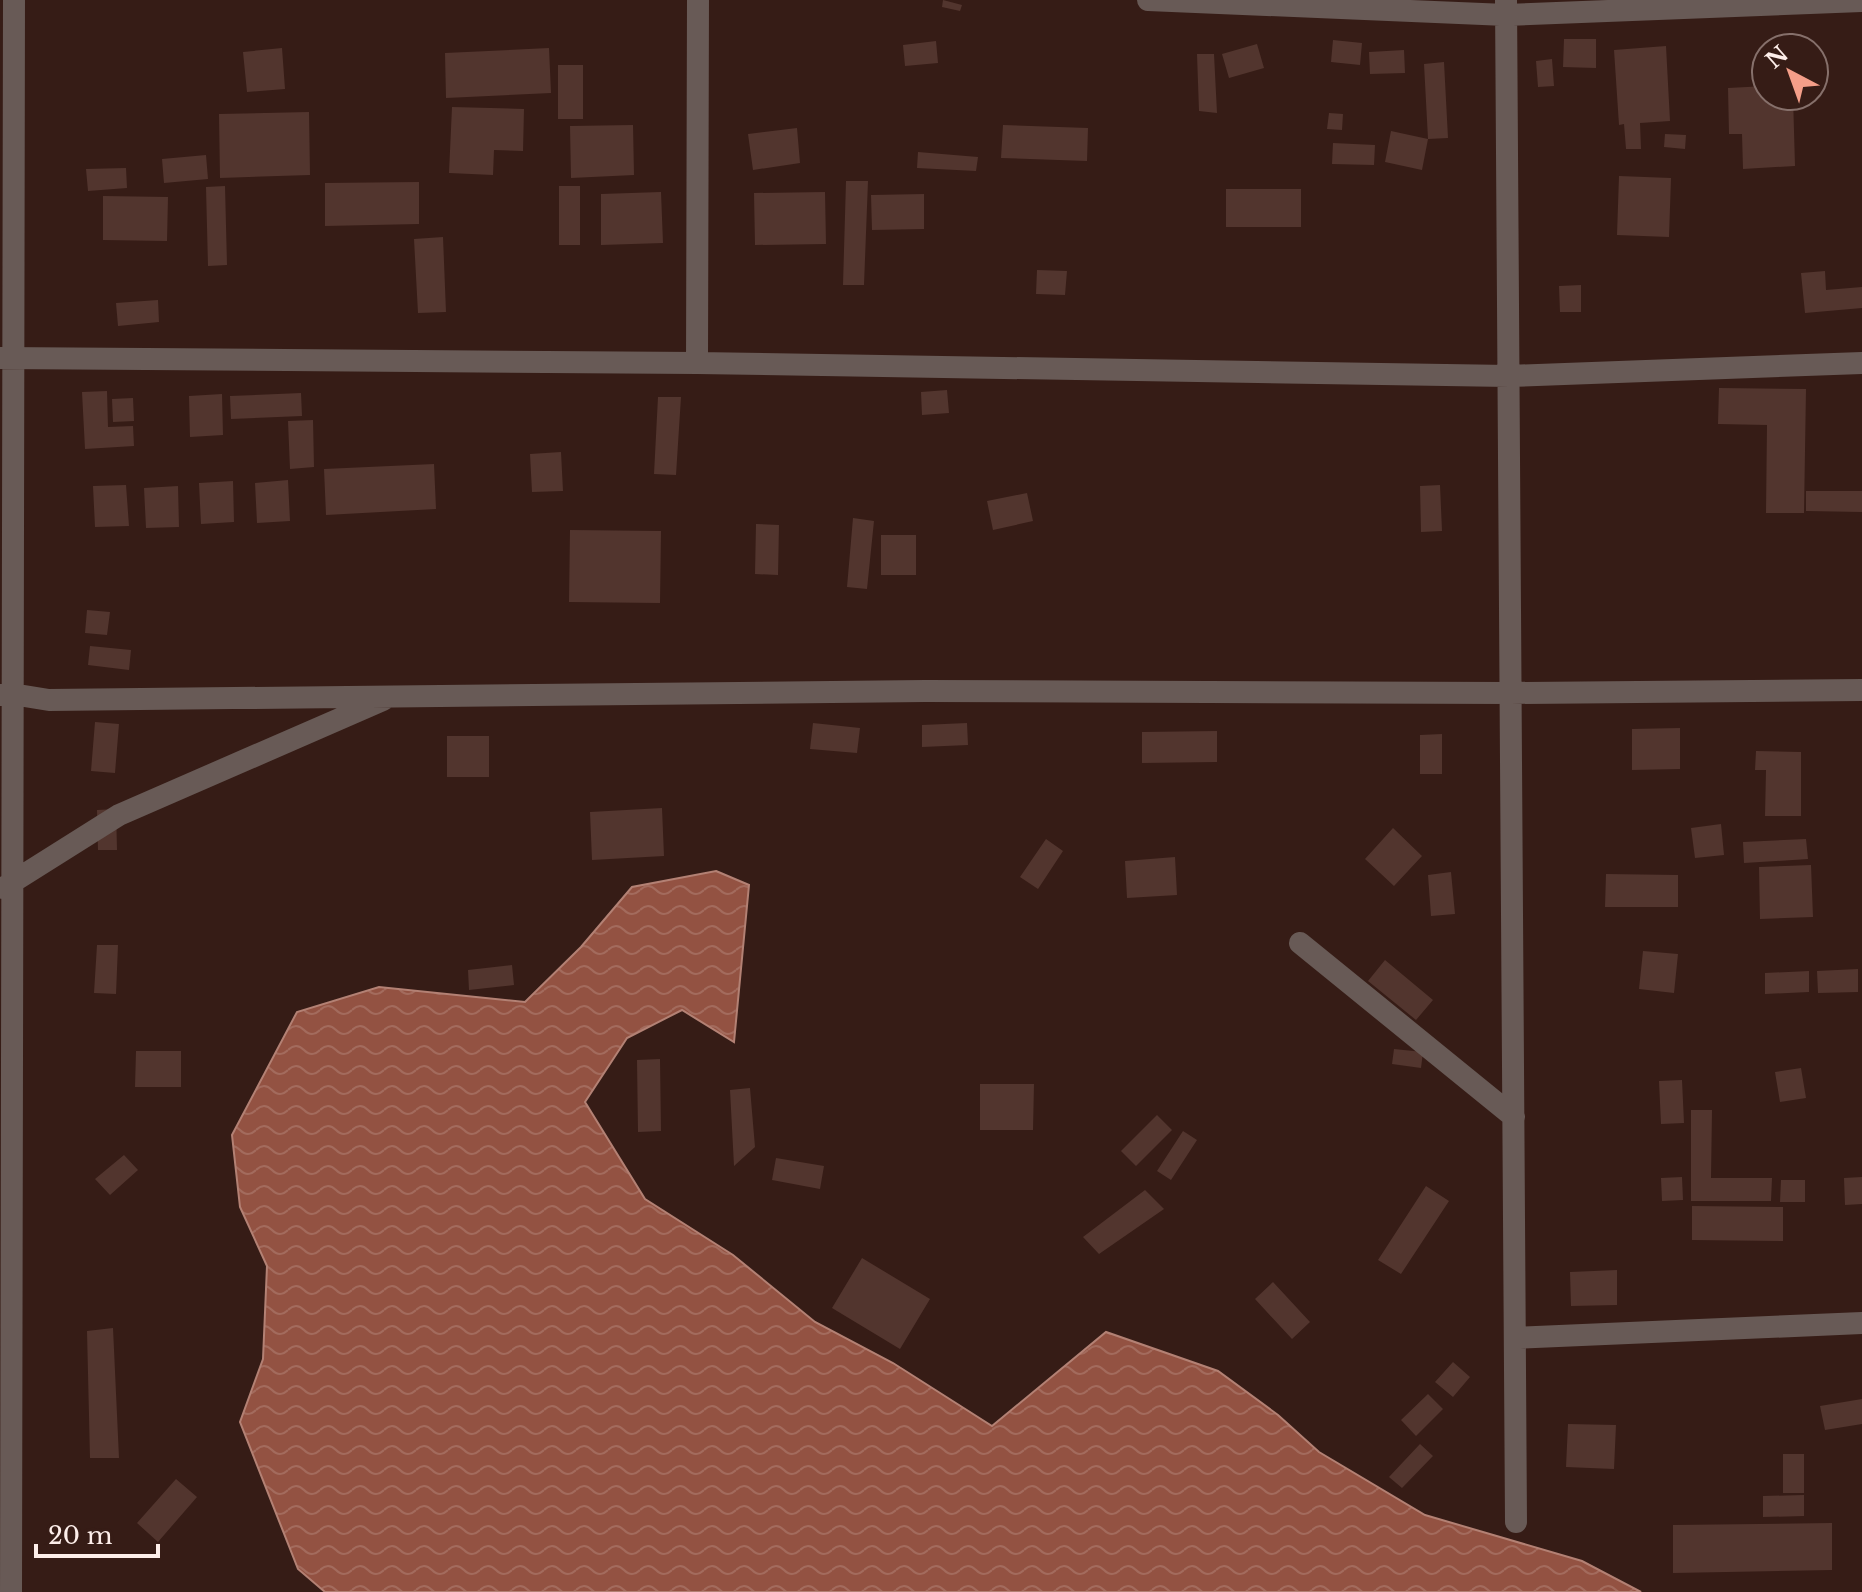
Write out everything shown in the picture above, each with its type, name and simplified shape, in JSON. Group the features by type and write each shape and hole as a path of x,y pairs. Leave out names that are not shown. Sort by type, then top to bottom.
{"street":[{"path":"11,1592 6,694 7,358 14,0"},
{"path":"697,363 698,0"},
{"path":"1148,0 1506,8 1862,1"},
{"path":"1506,8 1516,1522"},
{"path":"7,358 697,363 1509,376 1862,363"},
{"path":"6,694 49,700 909,691 1511,693 1862,690"},
{"path":"6,886 119,815 392,696"},
{"path":"1300,943 1514,1117"},
{"path":"1515,1338 1862,1323"}],"water":[{"path":"716,871 749,885 734,1042 682,1010 627,1038 585,1102 645,1199 733,1255 815,1322 893,1363 992,1426 1106,1332 1218,1371 1278,1415 1319,1452 1425,1515 1582,1561 1641,1592 325,1592 298,1569 240,1422 263,1359 267,1266 240,1207 232,1135 297,1012 379,987 525,1002 581,947 632,887"}],"building":[{"path":"943,0 962,5 960,11 942,7"},
{"path":"1564,39 1596,39 1596,68 1563,67"},
{"path":"1333,40 1362,43 1360,65 1331,62"},
{"path":"936,41 938,63 905,66 903,45"},
{"path":"1257,44 1264,68 1229,78 1222,54"},
{"path":"1666,46 1670,121 1640,123 1641,149 1626,149 1624,124 1619,125 1614,50"},
{"path":"282,48 285,89 247,92 243,52"},
{"path":"549,48 551,93 446,98 445,53"},
{"path":"1404,50 1405,73 1370,74 1369,52"},
{"path":"1197,54 1214,54 1217,113 1199,111"},
{"path":"1552,59 1554,86 1538,87 1536,61"},
{"path":"1444,62 1448,138 1428,139 1424,64"},
{"path":"558,65 583,65 583,119 558,119"},
{"path":"1750,87 1750,112 1793,112 1795,166 1743,169 1742,134 1729,134 1728,88"},
{"path":"452,107 524,109 523,151 494,150 493,175 449,173"},
{"path":"309,112 310,175 220,178 219,114"},
{"path":"1329,113 1343,114 1342,130 1327,129"},
{"path":"633,125 634,175 571,178 570,126"},
{"path":"1003,125 1088,128 1087,161 1001,158"},
{"path":"797,128 800,163 753,170 748,134"},
{"path":"1391,131 1428,139 1422,170 1385,162"},
{"path":"1665,134 1686,135 1685,149 1664,147"},
{"path":"1333,143 1375,145 1374,165 1332,164"},
{"path":"918,152 978,157 976,171 917,168"},
{"path":"206,155 208,179 164,183 162,159"},
{"path":"126,168 127,188 88,191 86,169"},
{"path":"1619,176 1671,178 1669,237 1617,235"},
{"path":"846,181 868,181 864,285 843,285"},
{"path":"419,182 419,224 325,226 325,183"},
{"path":"225,186 227,265 208,266 206,187"},
{"path":"559,186 580,186 580,245 559,245"},
{"path":"1226,189 1301,189 1301,227 1226,227"},
{"path":"661,192 663,243 601,245 601,194"},
{"path":"825,192 826,244 755,245 754,193"},
{"path":"924,194 924,229 872,230 871,195"},
{"path":"103,196 168,197 167,241 103,240"},
{"path":"443,237 446,312 418,313 414,239"},
{"path":"1037,270 1067,271 1065,295 1036,294"},
{"path":"1825,271 1826,290 1862,287 1862,308 1805,313 1801,273"},
{"path":"1581,285 1581,312 1560,312 1559,286"},
{"path":"158,300 159,322 118,326 116,303"},
{"path":"1719,388 1806,389 1804,513 1766,513 1767,425 1718,424"},
{"path":"947,390 949,413 922,415 921,392"},
{"path":"107,391 108,427 133,426 134,446 85,449 82,392"},
{"path":"301,393 302,416 231,419 230,396"},
{"path":"222,394 223,435 190,437 189,396"},
{"path":"658,397 681,397 676,475 654,474"},
{"path":"133,398 134,421 113,422 112,399"},
{"path":"313,420 314,467 290,469 288,421"},
{"path":"561,452 563,491 532,492 530,454"},
{"path":"434,464 436,509 326,515 324,469"},
{"path":"288,480 290,521 257,523 255,483"},
{"path":"233,481 234,522 201,524 199,483"},
{"path":"126,485 129,526 95,527 93,486"},
{"path":"1440,485 1442,531 1421,532 1420,486"},
{"path":"178,486 179,527 146,528 144,488"},
{"path":"1806,491 1862,491 1862,512 1806,511"},
{"path":"1027,493 1033,521 993,530 987,501"},
{"path":"853,518 874,521 867,589 847,587"},
{"path":"756,524 779,525 778,575 755,574"},
{"path":"570,530 661,531 660,603 569,602"},
{"path":"881,535 916,535 916,575 881,575"},
{"path":"87,610 110,612 107,635 85,633"},
{"path":"90,646 131,650 129,670 88,665"},
{"path":"95,722 119,724 115,773 91,771"},
{"path":"813,723 860,728 857,753 810,749"},
{"path":"967,723 968,745 922,747 922,725"},
{"path":"1680,728 1680,769 1632,770 1632,729"},
{"path":"1217,731 1217,762 1142,763 1142,732"},
{"path":"1442,734 1442,774 1420,774 1420,735"},
{"path":"447,736 489,736 489,777 447,777"},
{"path":"1756,751 1801,752 1801,816 1765,816 1766,770 1755,770"},
{"path":"662,808 664,856 592,860 590,812"},
{"path":"116,809 117,850 98,850 97,810"},
{"path":"1721,824 1724,855 1695,858 1691,828"},
{"path":"1393,828 1422,856 1394,886 1365,859"},
{"path":"1046,839 1063,851 1038,889 1020,877"},
{"path":"1806,839 1808,859 1744,863 1743,842"},
{"path":"1175,857 1177,895 1127,898 1125,861"},
{"path":"1811,865 1813,917 1760,919 1759,867"},
{"path":"1451,872 1455,914 1431,916 1428,875"},
{"path":"1606,874 1678,875 1678,907 1605,907"},
{"path":"97,945 118,945 116,994 94,993"},
{"path":"1643,951 1678,954 1674,993 1639,989"},
{"path":"1385,960 1433,1000 1416,1020 1368,981"},
{"path":"512,965 514,985 469,990 468,970"},
{"path":"1858,969 1858,992 1818,993 1817,971"},
{"path":"1809,971 1809,992 1765,994 1765,973"},
{"path":"1394,1049 1423,1052 1421,1068 1392,1064"},
{"path":"136,1051 181,1051 181,1087 135,1087"},
{"path":"660,1059 661,1131 638,1132 637,1060"},
{"path":"1801,1068 1806,1098 1780,1102 1775,1072"},
{"path":"1682,1080 1684,1123 1661,1124 1659,1081"},
{"path":"980,1084 1034,1084 1033,1130 980,1130"},
{"path":"750,1088 755,1147 734,1166 730,1090"},
{"path":"1691,1110 1712,1110 1711,1178 1772,1178 1771,1201 1691,1201"},
{"path":"1157,1115 1172,1130 1136,1166 1121,1151"},
{"path":"1183,1131 1197,1140 1171,1180 1157,1171"},
{"path":"124,1155 138,1170 110,1195 95,1179"},
{"path":"776,1158 824,1166 820,1189 772,1180"},
{"path":"1682,1177 1683,1200 1662,1201 1661,1178"},
{"path":"1862,1177 1862,1204 1845,1205 1844,1178"},
{"path":"1781,1180 1805,1180 1805,1202 1780,1202"},
{"path":"1426,1186 1449,1201 1401,1274 1378,1260"},
{"path":"1145,1190 1164,1209 1099,1254 1083,1237"},
{"path":"1692,1206 1783,1207 1783,1241 1692,1240"},
{"path":"862,1258 930,1299 900,1349 832,1308"},
{"path":"1617,1270 1617,1305 1571,1306 1570,1272"},
{"path":"1273,1282 1310,1322 1292,1339 1255,1299"},
{"path":"113,1328 119,1458 90,1458 87,1331"},
{"path":"1453,1362 1470,1377 1453,1397 1435,1382"},
{"path":"1428,1394 1443,1409 1416,1436 1401,1420"},
{"path":"1862,1399 1862,1424 1825,1430 1820,1406"},
{"path":"1568,1424 1616,1425 1614,1469 1566,1467"},
{"path":"1420,1444 1433,1456 1402,1488 1389,1477"},
{"path":"1783,1454 1804,1454 1804,1493 1783,1493"},
{"path":"176,1479 197,1497 158,1542 137,1523"},
{"path":"1804,1495 1804,1516 1763,1517 1763,1496"},
{"path":"1832,1523 1832,1570 1673,1573 1673,1525"}]}
